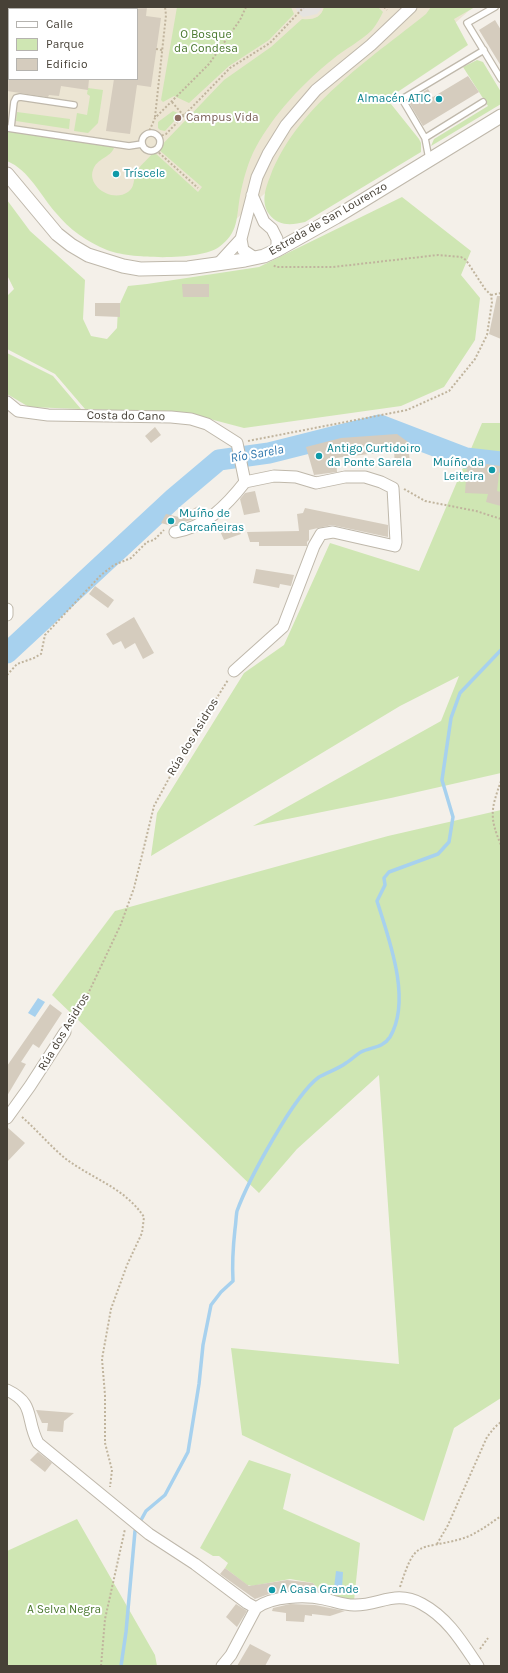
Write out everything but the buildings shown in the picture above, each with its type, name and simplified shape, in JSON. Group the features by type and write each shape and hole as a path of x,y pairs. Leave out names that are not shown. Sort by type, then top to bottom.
{"street":[{"path":"259,257 243,250 242,234 257,177 268,154 286,125 316,90 371,45 411,7"},
{"path":"392,9 396,21"},
{"name":"Estrada de San Lourenzo","path":"7,174 57,234 71,245 88,255 123,266 140,269 188,268 259,257 277,250 336,217 501,116"},
{"path":"252,195 264,222 272,229 277,239 277,250"},
{"path":"219,263 250,225 264,222"},
{"name":"Costa do Cano","path":"7,402 18,411 48,415 171,416 191,419 207,424 238,445"},
{"path":"175,532 182,531 213,516 224,507 244,479 238,445"},
{"path":"234,671 283,627 314,546 321,534 333,532 394,546 396,542 393,488 366,477 345,476 316,483 296,477 281,476 244,479"},
{"path":"7,609 7,615"},
{"name":"Rúa dos Asidros","path":"7,1118 65,1032"},
{"path":"7,1390 16,1394 24,1401 28,1409 31,1426 38,1443 145,1530 195,1564 248,1604 256,1608"},
{"path":"222,1666 230,1655 256,1608 272,1600 301,1597 323,1598 354,1606 396,1598 410,1599 436,1612 454,1629 478,1666"}],"lane":[{"path":"495,7 467,23 501,79"},
{"path":"429,159 425,138 402,99 484,50"},
{"path":"74,105 20,97 16,98 9,128 129,146 142,144"},
{"path":"425,138 483,102"},
{"path":"148,134 154,134 158,138 160,143 156,150 151,152 146,150 142,144 142,139 148,134"}],"path":[{"path":"148,134 155,118 166,15 165,7"},
{"path":"155,118 209,64 240,20 246,7"},
{"path":"158,138 166,134 230,68 270,43 304,7"},
{"path":"384,7 392,9"},
{"path":"156,49 162,50"},
{"path":"172,102 184,116"},
{"path":"156,150 198,188"},
{"path":"238,445 407,410 449,391 475,359 487,335 492,302 491,295 485,290 466,260 455,255 438,255 326,267 276,267 259,257"},
{"path":"491,295 501,293"},
{"path":"400,486 425,501 476,511 501,519"},
{"path":"7,675 17,664 41,654 45,635 84,595 101,575 114,565 131,558 147,542 154,540 164,530 175,532"},
{"name":"Rúa dos Asidros","path":"65,1032 87,996 121,924 134,888 154,806 186,747 234,671"},
{"path":"501,781 492,814 493,827 501,845"},
{"path":"14,1109 66,1159 119,1191 136,1205 144,1217 142,1233 127,1265 111,1308 102,1359 105,1395 105,1443 112,1470 111,1484 105,1497"},
{"path":"437,1544 448,1525 487,1437 501,1422"},
{"path":"396,1598 408,1562 415,1552 421,1547 462,1539 475,1534 501,1516"},
{"path":"101,1666 105,1618 132,1520"}],"shaded area":[{"name":"Campus Vida","path":"7,7 473,7 224,230 198,250 7,158"},
{"path":"295,7 323,7 317,14 303,17 299,14"}],"green space":[{"name":"O Bosque da Condesa","path":"177,7 291,7 294,14 269,40 229,66 189,103 174,96 163,102 161,100"},
{"path":"324,7 378,7 383,12 372,30 333,59 311,78 280,111 271,123 256,147 248,165 241,190 236,224 230,236 219,247 210,252 197,255 147,257 117,253 100,247 79,234 61,219 28,177 15,165 7,161 7,131 111,146 114,148 110,154 97,163 93,170 92,176 97,187 102,191 108,194 122,195 128,192 133,186 137,170 154,152 198,192 202,187 158,149 224,80 271,47 302,19 313,19 319,16"},
{"path":"431,7 475,7 454,19 468,45 387,99 419,139 421,143 421,152 305,222 286,224 277,221 269,214 265,205 264,201 267,186 282,152 297,128 337,86 426,14"},
{"path":"477,60 483,62 501,92 501,104 431,146 434,139 488,106 463,67"},
{"path":"88,88 103,90 98,123 88,133 74,131 77,113 87,115 90,96 87,94"},
{"path":"173,111 178,113 176,119 165,131 160,130 158,128 158,122"},
{"path":"17,112 70,119 69,129 16,121"},
{"path":"402,197 471,251 461,275 480,298 475,340 444,387 401,406 244,428 187,413 85,409 55,374 7,349 7,296 14,289 7,275 7,200 30,231 85,280 83,319 91,336 107,339 117,328 118,308 128,286 259,267"},
{"path":"7,353 53,376 81,409 29,407 7,394"},
{"path":"482,423 501,423 501,773 391,798 253,826 441,721 459,676 400,706 151,856 157,813 244,673 284,645 330,543 419,571"},
{"path":"501,810 501,1398 454,1428 424,1521 242,1435 231,1348 399,1364 379,1075 297,1149 259,1193 52,995 115,911 388,836"},
{"path":"249,1460 291,1474 283,1509 360,1543 354,1601 324,1597 313,1583 290,1579 252,1586 247,1585 225,1568 228,1563 219,1556 213,1556 200,1548"},
{"name":"A Selva Negra","path":"77,1519 155,1655 157,1666 7,1666 7,1551"}],"water":[{"path":"38,998 45,1002 35,1017 28,1013"},
{"path":"336,1571 343,1572 342,1589 338,1591 334,1588"}],"waterway":[{"name":"Río Sarela","path":"7,653 174,498 219,460 269,453 380,425 466,458 501,462"},
{"path":"121,1666 126,1632 135,1531 146,1511 165,1495 188,1452 199,1384 203,1345 211,1305 221,1292 233,1281 233,1249 237,1211 261,1160 285,1119 309,1087 319,1077 343,1065 361,1052 377,1047 387,1041 390,1037 396,1022 399,1005 399,988 392,951 377,901 385,885 384,878 389,872 438,854 449,842 453,817 442,780 451,718 460,693 501,650"}],"place":[{"name":"Almacén ATIC","path":"439,99"},
{"name":"Campus Vida","path":"178,118"},
{"name":"Tríscele","path":"116,174"},
{"name":"Antigo Curtidoiro da Ponte Sarela","path":"319,456"},
{"name":"Muíño da Leiteira","path":"492,470"},
{"name":"Muíño de Carcañeiras","path":"171,521"},
{"name":"A Casa Grande","path":"272,1590"}]}
